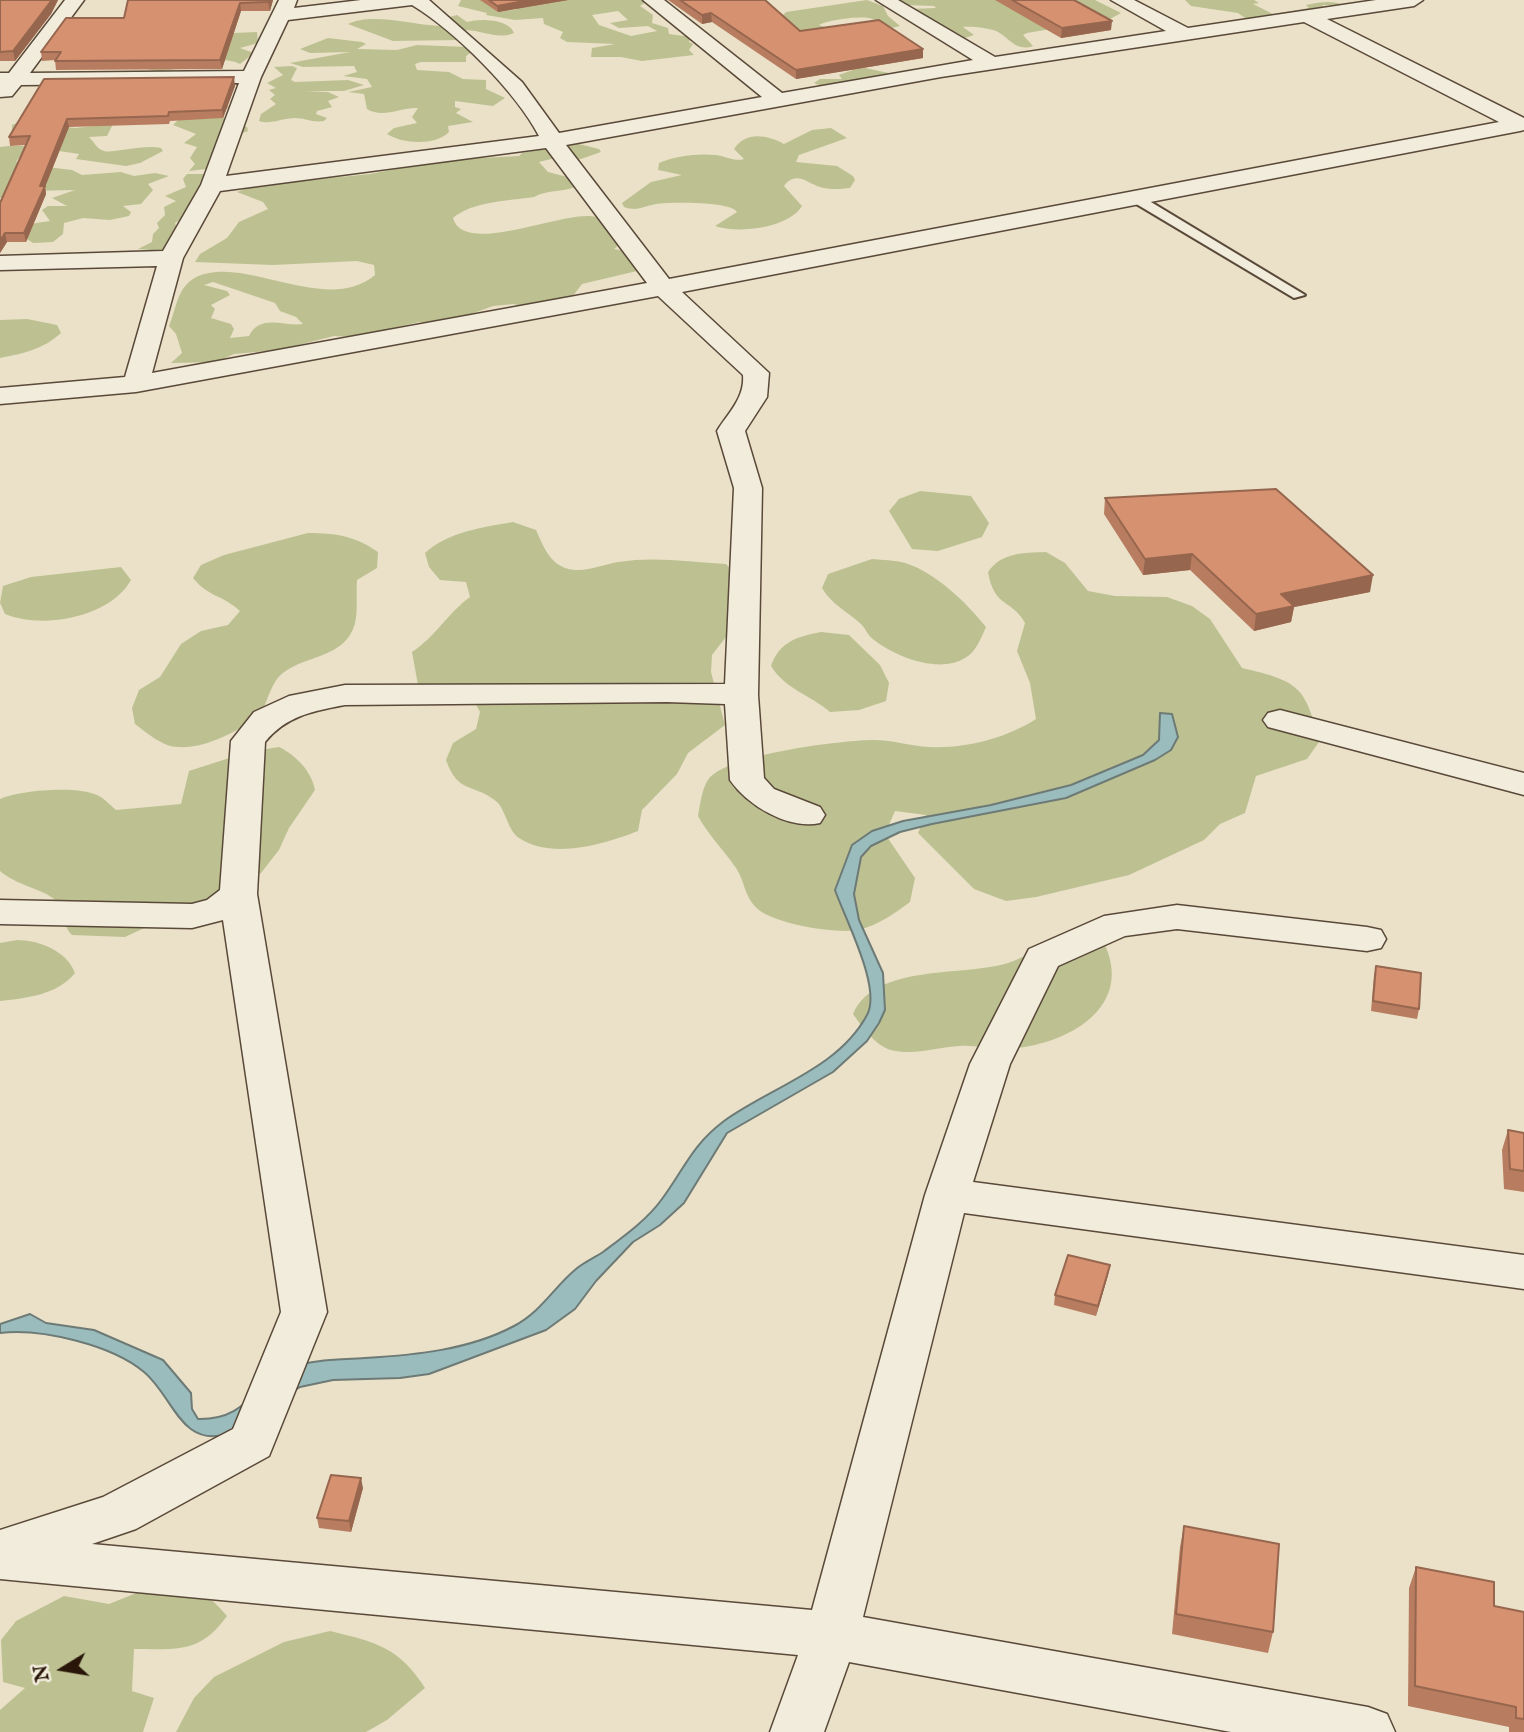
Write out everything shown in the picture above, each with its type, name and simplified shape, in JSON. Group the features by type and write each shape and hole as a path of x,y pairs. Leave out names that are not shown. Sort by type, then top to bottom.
{"street":[{"path":"0,99 7,78 75,0"},
{"path":"136,384 171,258 212,185 251,76 284,8 410,0"},
{"path":"416,0 433,10 505,78 544,122 552,141 663,288 756,373 759,386 753,402 737,418 731,431 748,488 741,695 747,780 762,796 807,815"},
{"path":"652,0 778,100"},
{"path":"885,0 993,64"},
{"path":"1120,0 1185,34"},
{"path":"212,185 552,141 993,64 1307,16 1347,4 1413,0"},
{"path":"1307,16 1522,125"},
{"path":"7,78 251,76"},
{"path":"0,396 136,384 663,288 1522,125"},
{"path":"0,264 171,258"},
{"path":"0,1551 118,1514 252,1442 304,1312 238,894 248,741 266,719 301,703 345,695 667,692 741,695"},
{"path":"1280,720 1524,783"},
{"path":"0,912 192,916 220,909 238,894"},
{"path":"797,1732 832,1635 947,1195 990,1064 1043,958 1117,925 1177,917 1367,939"},
{"path":"947,1195 1524,1272"},
{"path":"0,1558 832,1635 1368,1732"}],"lane":[{"path":"1137,199 1299,295"}],"green space":[{"path":"461,0 501,0 497,11 514,10 534,0 649,0 640,6 653,15 652,23 668,28 669,34 691,37 689,42 693,44 689,50 694,55 642,61 621,57 591,57 592,48 615,44 567,42 560,38 563,32 544,24 543,18 515,20 458,6","holes":["618,11 628,20 610,23 619,28 648,26 657,31 631,36 599,25 592,15"]},
{"path":"867,0 883,6 888,16 900,26 887,26 869,18 851,18 819,25 835,31 741,37 779,20 786,12"},
{"path":"891,0 1095,0 1121,13 1110,19 1027,33 1023,35 1033,46 1022,47 986,28 963,27 974,35 965,38 957,33 942,31 934,20 910,9 936,8 934,6 905,5"},
{"path":"1185,0 1254,0 1259,3 1253,4 1273,14 1309,8 1306,5 1322,2 1346,6 1322,5 1326,9 1248,20 1238,13 1191,6"},
{"path":"457,15 467,22 500,22 514,33 500,36 467,30 460,31 465,39 393,41 348,24 358,20 383,19 447,26 442,19"},
{"path":"106,17 234,33 257,32 258,43 240,48 254,53 240,64 217,60 158,71 147,69 134,61 87,20"},
{"path":"328,38 366,44 357,49 397,50 417,45 467,47 473,51 466,56 466,62 421,62 415,64 417,70 449,72 463,79 486,80 486,89 505,98 493,106 455,101 455,107 461,109 456,113 473,122 448,126 449,132 436,140 401,140 387,134 394,128 417,123 412,117 418,108 386,113 373,112 367,109 364,94 348,92 372,87 367,79 343,76 357,72 354,66 303,67 290,63 350,52 310,53 300,49"},
{"path":"274,67 297,68 291,80 295,82 348,80 364,85 344,91 304,91 328,92 339,97 328,101 332,107 317,111 316,114 327,118 324,121 295,118 259,121 261,114 276,104 270,99 275,95 269,90 276,88 267,83 283,75"},
{"path":"861,67 893,74 821,86 814,83 820,79 842,79 839,75"},
{"path":"223,104 229,106 227,109 204,119 222,117 247,127 248,131 235,136 219,154 211,156 206,169 189,171 195,164 190,158 197,147 184,143 196,134 173,125 183,115"},
{"path":"19,122 75,128 113,124 107,136 89,137 102,150 108,152 154,147 163,151 140,163 126,166 76,159 79,154 59,151 58,145 67,132 12,130 12,125"},
{"path":"831,128 847,138 799,155 796,162 837,166 855,180 850,188 835,189 820,187 797,178 788,181 784,186 802,206 786,220 775,224 749,229 715,226 737,212 732,208 712,204 663,203 633,209 624,207 622,203 651,182 682,175 658,170 659,163 702,154 741,160 744,159 734,149 744,139 757,136 784,144 812,130"},
{"path":"575,143 599,149 601,152 578,160 563,156 539,162 548,172 579,180 576,187 470,208 453,218 461,229 476,233 495,233 563,219 596,217 626,239 614,249 630,252 644,259 637,271 582,284 569,301 531,309 514,304 493,306 441,325 419,322 354,337 334,336 278,350 234,354 216,362 171,363 182,353 176,334 169,326 183,288 193,279 212,273 234,272 308,287 332,289 355,286 375,275 374,265 357,261 273,265 195,262 200,254 227,238 239,222 268,209 263,202 237,192 253,186 370,174 443,160 519,156 522,153","holes":["213,282 275,303 280,311 296,317 303,324 266,323 254,329 249,336 230,338 234,329 231,324 211,318 215,309 211,305 230,295 227,291 204,285"]},
{"path":"27,146 16,162 22,164 72,170 82,175 121,172 134,176 155,173 169,176 148,184 153,190 141,204 123,206 131,212 129,216 110,220 83,218 64,223 63,234 53,242 33,243 24,237 30,224 50,221 42,210 48,206 67,206 52,198 75,190 30,191 0,198 0,147"},
{"path":"187,174 206,174 186,216 175,223 178,231 169,238 172,244 161,251 138,249 152,242 153,234 159,228 157,223 165,215 164,207 176,201 165,196 186,187 183,179"},
{"path":"27,319 57,325 61,333 40,347 0,358 0,320"},
{"path":"920,491 971,496 989,523 982,537 938,551 912,549 889,511 899,499"},
{"path":"513,522 536,530 550,557 559,565 572,570 585,570 632,560 672,560 726,564 739,579 736,624 712,655 711,672 725,725 688,753 677,774 642,810 638,831 610,841 562,849 532,845 515,835 497,802 462,784 456,779 446,760 453,743 476,729 480,712 471,696 418,685 412,652 470,597 466,582 440,580 429,567 425,553 455,535"},
{"path":"308,533 345,536 378,552 377,568 357,580 355,623 341,645 283,673 275,682 260,717 221,738 189,747 172,746 155,739 135,724 132,708 139,690 160,677 181,644 201,631 228,625 240,611 204,589 193,578 201,565 224,555"},
{"path":"1046,552 1065,563 1088,591 1115,596 1167,597 1192,606 1210,619 1242,668 1288,682 1304,697 1319,742 1307,759 1256,776 1245,813 1220,824 1204,840 1129,875 1036,897 1006,901 974,889 918,833 926,815 895,811 885,834 915,878 910,902 886,919 848,931 792,924 759,910 750,900 736,868 698,816 708,780 736,763 784,751 871,740 929,747 956,746 999,737 1036,719 1030,683 1017,651 1025,623 1015,610 994,592 988,572 1006,557 1021,553"},
{"path":"872,559 901,562 928,573 970,608 986,627 972,652 955,663 931,664 894,652 872,638 861,624 835,603 822,588 828,574"},
{"path":"121,567 131,580 121,593 108,603 75,617 38,621 21,619 5,614 0,603 3,586 31,577"},
{"path":"821,632 849,635 880,665 889,683 886,701 859,710 830,712 777,674 771,666 784,646 797,638"},
{"path":"279,747 302,765 315,790 289,828 279,850 261,873 125,937 72,935 55,900 0,871 0,799 35,791 64,790 99,796 116,810 181,804 189,771 248,752"},
{"path":"17,940 51,948 66,959 75,973 50,991 31,997 0,1001 0,943"},
{"path":"1052,940 1105,945 1112,969 1110,989 1101,1007 1086,1022 1047,1042 1003,1049 965,1046 900,1052 880,1045 853,1014 864,998 880,986 922,975 1008,963"},
{"path":"154,1586 195,1590 210,1599 227,1616 207,1637 186,1647 134,1649 132,1691 154,1698 143,1732 0,1732 0,1710 25,1688 3,1682 1,1640 16,1621 64,1596 109,1604"},
{"path":"330,1631 385,1648 406,1663 425,1688 387,1720 366,1732 176,1732 194,1698 214,1677 284,1642"}],"water":[{"path":"1160,713 1172,714 1178,737 1171,750 1155,760 1066,798 932,824 900,832 871,846 861,857 854,894 859,920 883,973 885,1010 867,1041 833,1072 727,1133 684,1203 660,1225 633,1242 596,1281 575,1309 546,1330 429,1374 400,1378 333,1380 300,1387 227,1434 211,1436 199,1434 188,1427 144,1372 114,1354 95,1346 55,1336 0,1333 0,1324 30,1314 46,1323 94,1330 163,1360 191,1393 192,1409 198,1419 216,1418 229,1413 240,1407 279,1373 301,1364 441,1350 479,1341 514,1326 540,1306 582,1264 603,1252 649,1214 696,1148 713,1130 742,1109 802,1076 839,1050 854,1034 867,1015 870,988 860,953 835,890 852,845 872,831 903,821 991,805 1071,785 1143,755 1159,740"}],"building":[{"path":"0,0 52,0 13,51 0,52"},
{"path":"128,0 269,0 240,3 220,60 55,61 61,52 41,52 66,18 124,18"},
{"path":"489,0 530,0 497,6"},
{"path":"680,0 765,0 800,31 879,20 923,49 796,70 711,13 702,15"},
{"path":"1012,0 1074,0 1112,21 1062,28"},
{"path":"234,77 222,110 169,112 168,116 67,119 40,186 45,186 24,233 5,233 0,241 0,203 30,136 9,137 44,79"},
{"path":"1276,489 1373,575 1281,594 1294,606 1256,614 1192,554 1145,559 1105,498"},
{"path":"1376,966 1421,973 1419,1009 1373,1001"},
{"path":"1508,1130 1524,1133 1524,1171 1510,1169"},
{"path":"1068,1255 1110,1265 1098,1306 1055,1295"},
{"path":"331,1475 361,1478 349,1521 317,1518"},
{"path":"1184,1526 1279,1544 1273,1632 1176,1614"},
{"path":"1416,1567 1494,1582 1494,1606 1524,1612 1524,1719 1516,1718 1516,1707 1415,1686"}]}
